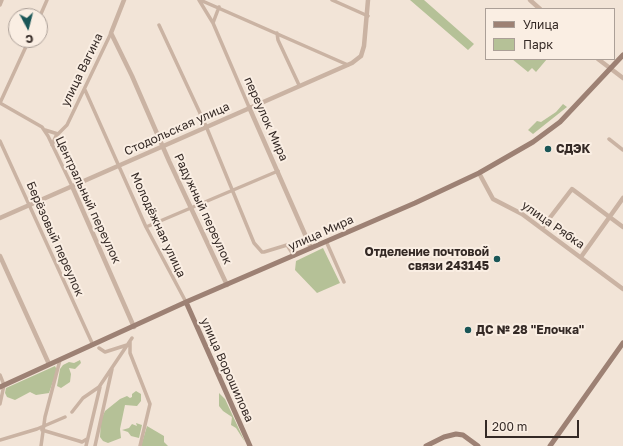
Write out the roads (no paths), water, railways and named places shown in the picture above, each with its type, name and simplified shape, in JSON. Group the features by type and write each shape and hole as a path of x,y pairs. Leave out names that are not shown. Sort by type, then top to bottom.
{"main road":[{"name":"улица Мира","path":"2,386 49,364 93,346 186,302 415,203 478,173 533,142 560,122 623,55"},
{"name":"улица Ворошилова","path":"186,302 250,446"},
{"path":"550,446 623,342"},
{"path":"426,446 444,437 456,434 463,436 478,446"}],"street":[{"path":"0,5 2,0"},
{"name":"улица Вагина","path":"52,145 54,139 67,125 80,96 85,90 124,0"},
{"path":"199,0 219,7 348,65"},
{"name":"переулок Мира","path":"199,0 213,22 248,107 278,171 311,248"},
{"path":"332,0 368,16 368,0"},
{"path":"530,0 539,8"},
{"path":"213,22 219,7"},
{"name":"Стодольская улица","path":"0,218 248,107 348,65 361,56 365,42 368,16"},
{"path":"159,24 206,126 258,248 264,252 286,245 294,256"},
{"name":"Радужный переулок","path":"111,33 227,285"},
{"path":"277,33 278,40 299,85"},
{"path":"0,103 26,48"},
{"path":"599,60 623,78"},
{"name":"Молодёжная улица","path":"85,90 120,165 146,227 186,302"},
{"name":"Центральный переулок","path":"0,103 42,127 72,186 134,327"},
{"path":"42,127 49,132 59,134"},
{"path":"609,139 623,150"},
{"name":"Берёзовый переулок","path":"0,141 93,346"},
{"path":"146,227 278,171"},
{"name":"улица Рябка","path":"478,173 493,199 522,214 623,288"},
{"path":"542,228 572,189 623,227"},
{"path":"581,257 623,198"},
{"path":"326,241 344,282"},
{"path":"0,256 49,364"},
{"path":"98,348 106,352 130,342"},
{"path":"72,412 83,398 100,384 130,342"},
{"path":"130,342 130,353 150,404 140,446"},
{"path":"41,446 60,360"},
{"path":"96,446 113,366"},
{"path":"0,375 2,386 0,404"},
{"path":"86,446 100,384"},
{"path":"0,440 44,428 65,417"},
{"path":"44,428 82,442 88,437"}],"place":[{"name":"СДЭК","path":"548,149"},
{"name":"Отделение почтовой связи 243145","path":"497,259"},
{"name":"ДС № 28 \"Елочка\"","path":"468,330"}]}
